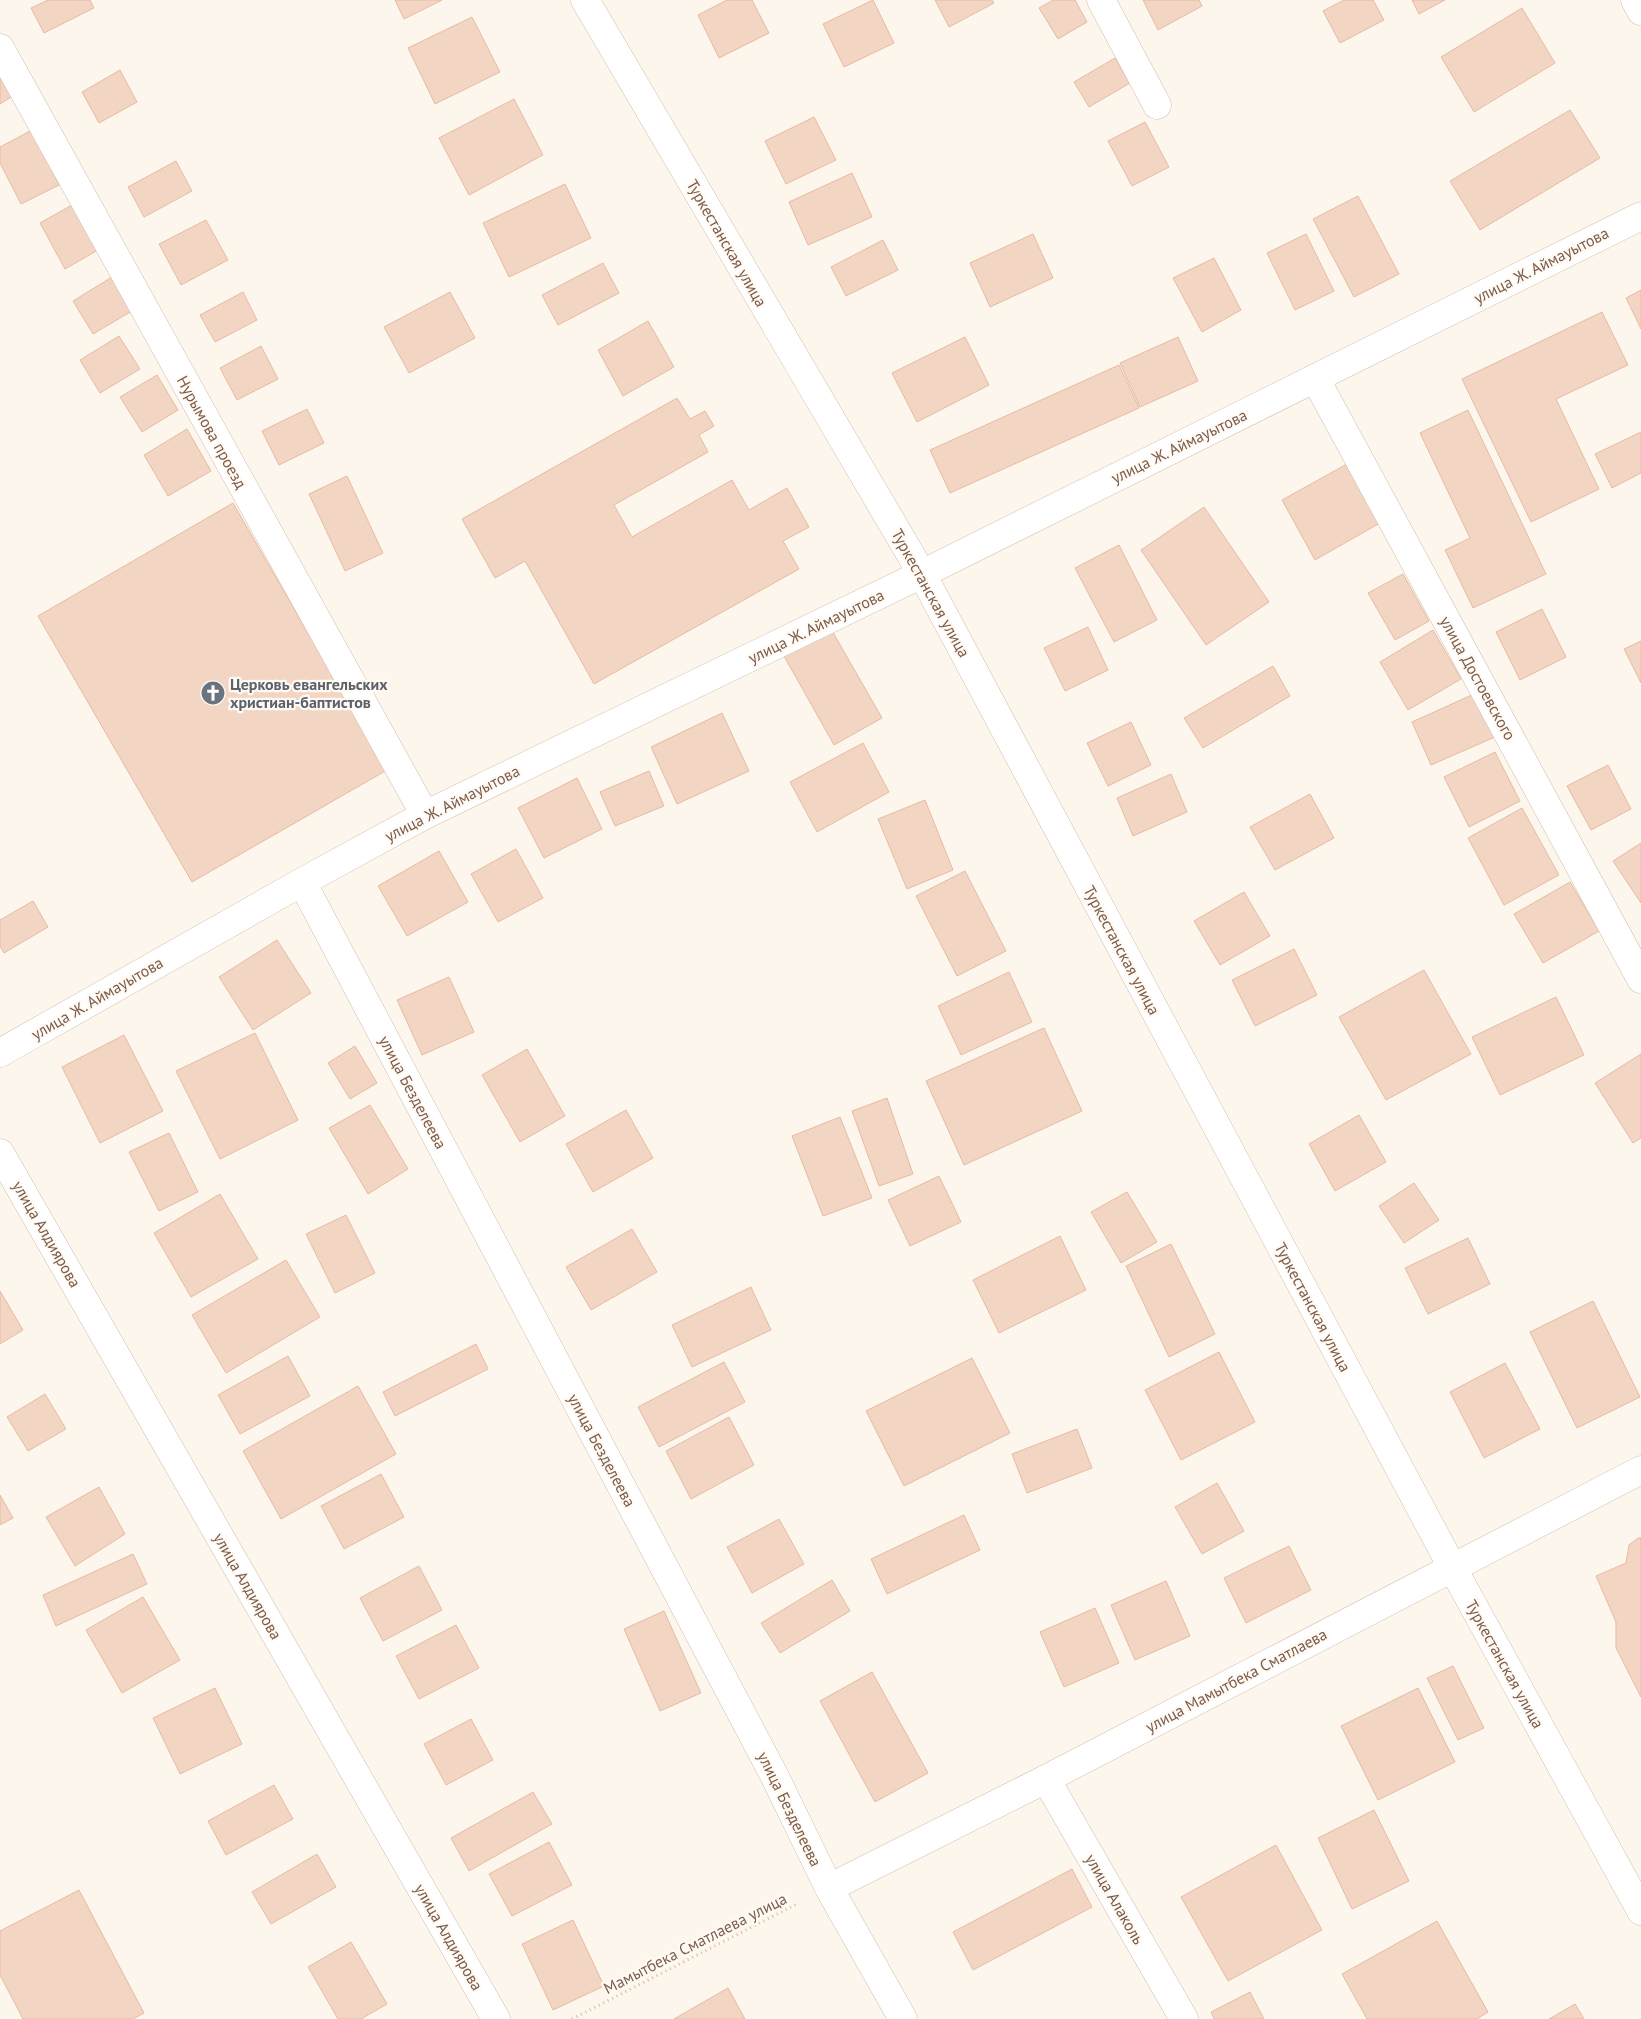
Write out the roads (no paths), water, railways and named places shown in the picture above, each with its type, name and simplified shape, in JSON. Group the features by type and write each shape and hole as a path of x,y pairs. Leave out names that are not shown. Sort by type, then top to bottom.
{"street":[{"name":"Туркестанская улица","path":"585,0 922,574 1452,1567 1641,1911"},
{"path":"1100,0 1157,105"},
{"path":"1635,0 1641,11"},
{"name":"Нурымова проезд","path":"0,48 425,815"},
{"name":"улица Ж. Аймауытова","path":"0,1053 302,882 425,815 922,574 1641,216"},
{"name":"улица Достоевского","path":"1315,378 1641,979"},
{"name":"улица Безделеева","path":"302,882 774,1775 829,1888 903,2019"},
{"name":"улица Алдиярова","path":"0,1153 496,2019"},
{"name":"улица Мамытбека Сматлаева","path":"829,1888 1046,1779 1641,1470"},
{"name":"улица Алаколь","path":"1046,1779 1184,2019"}],"place":[{"name":"Церковь евангельских христиан-баптистов","path":"213,693"}]}
